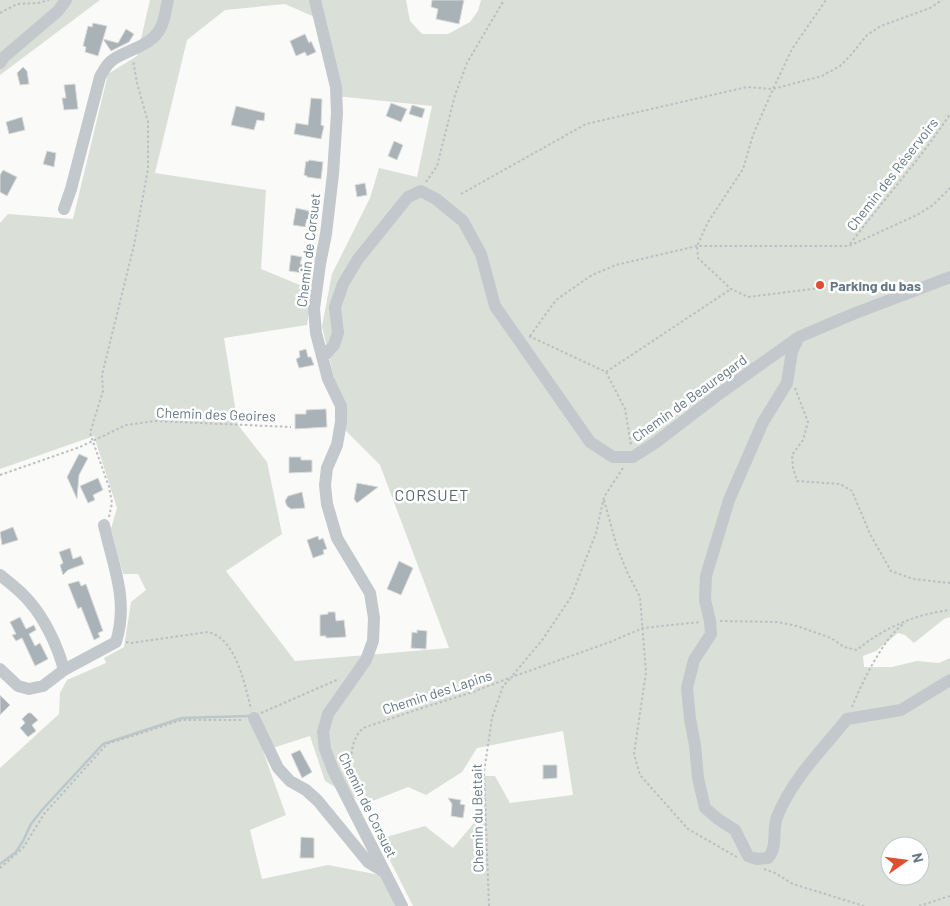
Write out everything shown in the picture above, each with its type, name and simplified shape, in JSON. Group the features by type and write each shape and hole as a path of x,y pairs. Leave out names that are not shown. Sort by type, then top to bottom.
{"street":[{"path":"0,63 4,57 58,11 66,0"},
{"path":"64,209 100,77 107,64 114,58 149,42 156,36 162,25 168,0"},
{"name":"Chemin de Corsuet","path":"315,0 336,86 337,113 330,199 314,309 316,333 328,379 341,406 341,422 337,445 327,468 325,485 327,504 337,538 370,593 374,618 373,641 366,660 328,714 323,732 325,749 333,770 402,906"},
{"path":"323,357 334,345 338,333 335,307 343,284 353,268 408,197 420,191"},
{"name":"Chemin de Beauregard","path":"420,191 436,199 463,221 481,254 495,306 590,442 613,457 633,457 655,443 719,394 799,337 950,277"},
{"path":"799,337 792,352 787,383 763,422 728,500 706,576 706,600 711,634 694,660 687,688 698,778 705,808 735,830 748,856 757,859 768,858 772,853 776,818 794,783 847,719 901,710 950,680"},
{"path":"0,669 18,686 28,689 43,686 64,670 116,642 122,612 121,596 104,525"},
{"path":"0,575 21,593 36,611 55,646 64,670"},
{"path":"254,718 278,768 290,781 306,790 318,801 368,862 384,871"}],"path":[{"path":"0,13 17,4 38,3 49,0"},
{"path":"420,191 437,166 454,95 467,63 504,0"},
{"path":"820,288 748,296 731,289 698,258 697,246 708,222 743,169 753,135 792,49 826,0"},
{"path":"461,194 586,124 747,87 773,88 822,76 840,66 867,35 881,26 930,8 942,0"},
{"path":"104,525 109,518 112,503 109,487 90,433 103,391 102,375 134,245 148,169 148,122 137,83 132,50"},
{"name":"Chemin des Réservoirs","path":"849,246 931,143 950,114"},
{"path":"530,336 556,300 592,275 616,265 697,246 849,246 917,215 933,205 950,188"},
{"path":"606,372 731,289"},
{"path":"511,331 530,336 606,372 625,409 633,457"},
{"path":"795,388 808,422 803,440 792,455 797,481 840,484 852,491 870,534 891,571 914,579 950,583"},
{"name":"Chemin des Geoires","path":"0,475 80,447 126,425 155,421 291,427"},
{"name":"Chemin des Lapins","path":"356,798 351,760 352,748 357,734 363,728 416,709 470,693 512,677 543,639 571,597 596,533 604,497 620,471 633,457"},
{"path":"604,497 617,547 640,597 643,628"},
{"path":"512,677 610,642 643,628 756,620 797,626 831,638 844,647 857,650 884,630 909,620 950,610"},
{"path":"847,719 854,701 884,645 899,626 909,620"},
{"path":"116,642 131,643 208,632 214,633 227,644 237,660 254,718"},
{"name":"Chemin du Bettait","path":"489,906 484,772 492,718 503,686 512,677"},
{"path":"0,868 23,848 44,814 107,744 182,720 242,720 254,718 276,705 334,680 345,678 352,681"},
{"path":"919,906 950,896"}],"shaded area":[{"path":"0,0 100,0 0,75"},
{"path":"150,0 406,0 410,21 422,34 448,34 470,22 478,11 481,0 950,0 950,617 944,619 914,643 905,635 898,633 876,651 863,656 864,667 892,667 917,661 939,663 950,658 950,906 413,906 379,839 425,826 453,848 474,823 481,776 495,776 510,803 573,795 563,731 477,748 462,772 426,795 408,787 365,804 325,781 310,736 263,751 286,815 250,830 262,879 328,865 380,875 396,906 0,906 0,768 59,714 60,693 67,680 106,663 104,658 124,647 131,602 146,590 138,574 123,574 111,529 117,508 94,436 0,469 0,223 8,214 73,219 108,74 137,56","holes":["285,4 319,19 336,96 432,106 417,177 379,168 370,198 332,274 322,326 346,431 380,465 449,648 295,661 226,571 282,534 267,462 238,425 224,338 307,325 312,290 261,269 266,190 155,173 187,40 225,10"]}],"building":[{"path":"432,0 464,0 459,24 436,19 438,9 431,7"},
{"path":"93,23 107,26 98,56 85,52 86,47 83,46 88,26 92,27"},
{"path":"126,29 134,34 129,42 111,51 103,39 118,43"},
{"path":"305,34 316,52 307,56 305,52 296,56 290,41"},
{"path":"23,67 27,71 29,84 20,85 17,73"},
{"path":"75,84 78,109 64,110 62,98 66,98 64,85"},
{"path":"311,98 322,99 321,125 324,126 321,139 294,134 296,123 308,125"},
{"path":"391,103 407,109 401,122 386,116"},
{"path":"412,105 425,109 422,118 409,114"},
{"path":"236,106 265,113 264,121 257,120 254,130 231,125"},
{"path":"22,117 25,130 9,134 6,122"},
{"path":"394,141 403,145 397,160 388,156"},
{"path":"47,151 56,153 54,167 43,164"},
{"path":"309,160 323,162 321,179 304,175 306,161 308,162"},
{"path":"3,170 17,177 7,196 0,192 0,175"},
{"path":"365,183 367,195 357,197 355,185"},
{"path":"296,208 314,212 312,220 307,219 305,227 293,225"},
{"path":"291,255 302,257 300,264 306,265 303,273 289,271"},
{"path":"306,349 308,357 311,357 314,365 299,368 296,359 300,357 299,351"},
{"path":"326,409 327,427 295,429 295,414 306,414 306,410"},
{"path":"79,454 88,458 79,475 77,499 67,477"},
{"path":"289,457 301,457 301,460 312,460 312,472 289,473"},
{"path":"98,478 103,490 93,495 95,500 88,503 80,486"},
{"path":"357,483 378,487 357,503 354,499"},
{"path":"302,492 305,508 291,509 287,506 285,501 288,496"},
{"path":"13,527 18,540 2,545 0,532"},
{"path":"318,536 319,540 323,538 327,549 323,550 324,554 313,558 307,540"},
{"path":"70,548 73,559 81,556 84,564 68,570 63,575 60,565 63,563 59,552"},
{"path":"399,561 413,568 401,595 387,589"},
{"path":"79,581 81,586 86,584 103,631 98,633 100,637 94,640 81,607 78,609 68,584"},
{"path":"328,612 335,612 336,621 344,620 346,637 326,638 326,636 320,636 320,615 328,614"},
{"path":"20,617 26,629 34,625 36,630 29,634 35,646 40,643 48,659 35,666 22,638 16,641 12,635 16,634 10,622"},
{"path":"417,630 427,631 426,649 411,648 412,632 417,633"},
{"path":"0,695 10,705 0,715"},
{"path":"28,713 31,713 38,720 32,725 36,731 28,737 20,728 25,723 22,719"},
{"path":"300,750 312,772 302,778 291,754"},
{"path":"543,765 557,765 557,778 543,779"},
{"path":"448,798 461,800 460,804 465,805 463,818 451,816 452,804"},
{"path":"301,837 314,838 314,858 300,858"}],"waterway":[{"path":"0,864 16,852 31,824 42,810 103,744 182,718 250,716"}],"place":[{"name":"Parking du bas","path":"820,285"}],"district":[{"name":"CORSUET","path":"432,494"}]}
